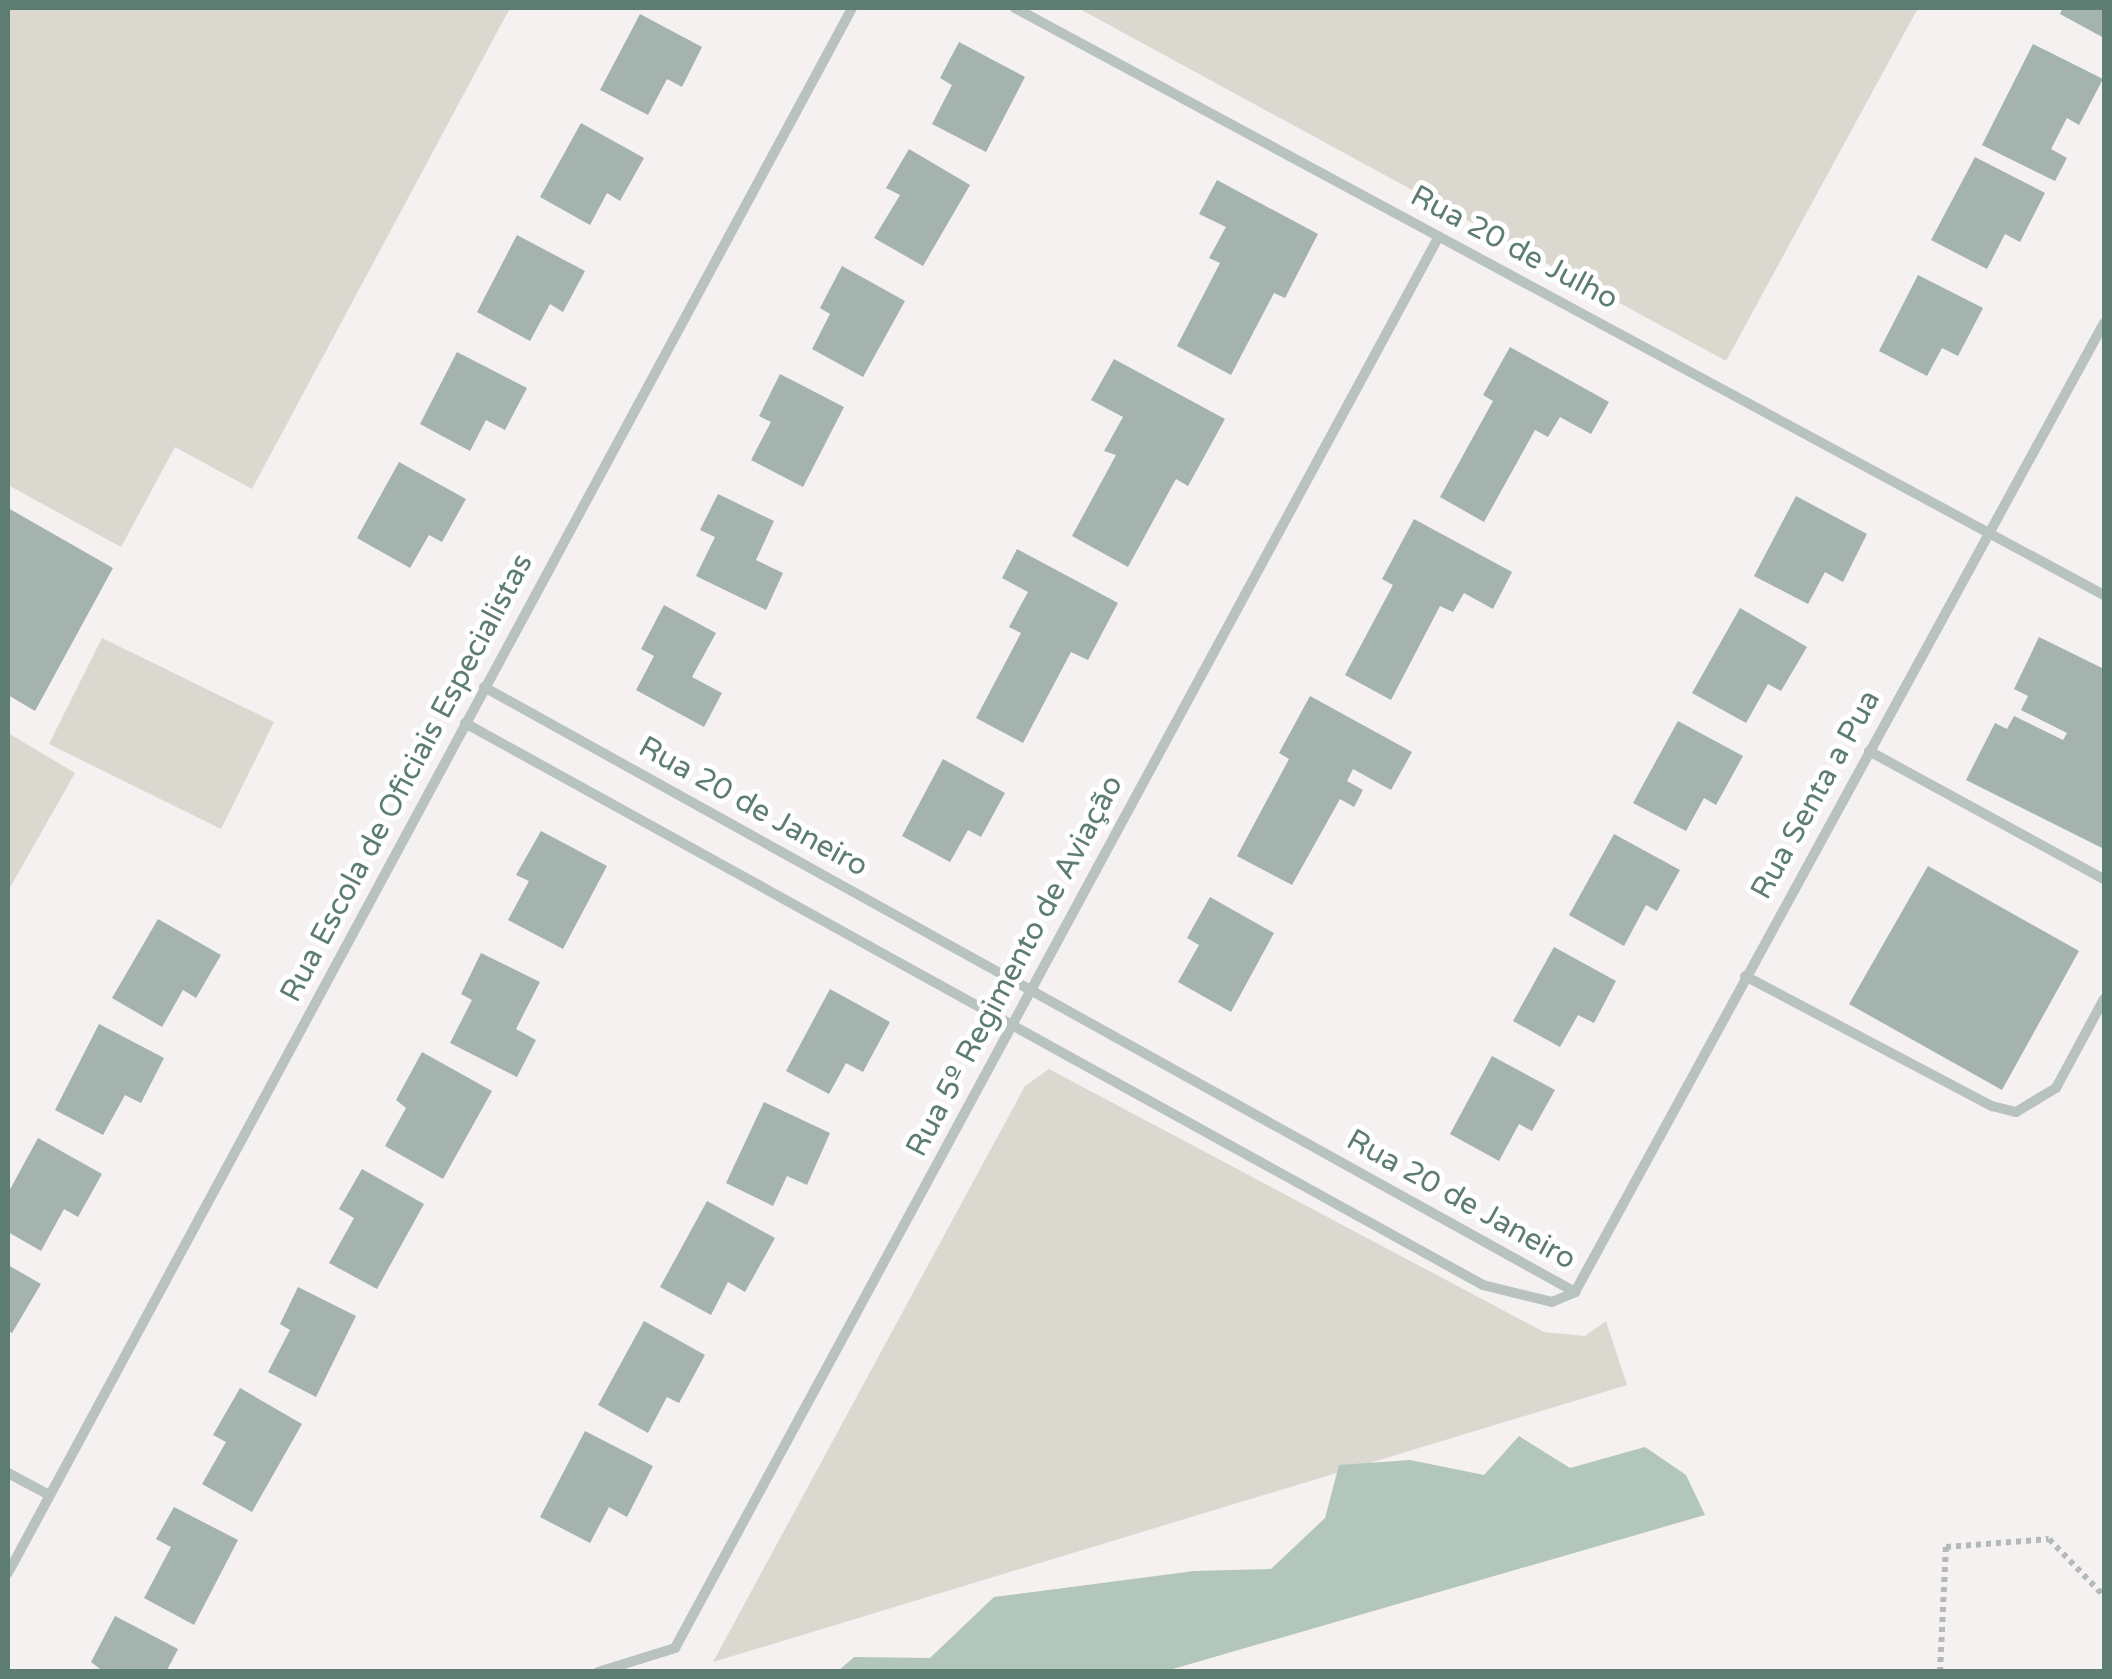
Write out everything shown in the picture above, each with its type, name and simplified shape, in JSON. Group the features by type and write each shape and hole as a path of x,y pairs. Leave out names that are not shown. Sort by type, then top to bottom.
{"street":[{"name":"Rua Escola de Oficiais Especialistas","path":"8,1573 852,8"},
{"name":"Rua 20 de Julho","path":"1014,8 2104,596"},
{"name":"Rua 5º Regimento de Aviação","path":"598,1672 676,1648 1439,236"},
{"name":"Rua Senta a Pua","path":"1575,1292 2104,323"},
{"name":"Rua 20 de Janeiro","path":"484,687 1575,1292"},
{"name":"Rua 20 de Janeiro","path":"465,723 1483,1285 1552,1302 1575,1292"},
{"path":"1869,751 2104,879"},
{"path":"1745,976 1992,1106 2016,1112 2056,1088 2104,999"},
{"path":"8,1473 50,1495"}],"path":[{"path":"1940,1672 1946,1547 2049,1539 2104,1596"}],"shaded area":[{"path":"8,8 510,8 252,489 175,447 121,547 8,485"},
{"path":"1078,8 1918,8 1726,361"},
{"path":"102,638 274,722 221,829 49,744"},
{"path":"8,733 75,773 8,891"},
{"path":"1049,1069 1544,1332 1585,1336 1606,1321 1627,1385 713,1662 1025,1086"},
{"path":"1519,1436 1570,1468 1645,1447 1686,1475 1705,1515 1166,1671 838,1671 854,1657 930,1658 994,1597 1194,1571 1271,1569 1325,1518 1339,1465 1410,1460 1484,1475"}],"building":[{"path":"2063,8 2104,8 2104,38 2060,14"},
{"path":"640,14 702,47 682,87 667,79 648,115 600,90"},
{"path":"959,42 1025,77 986,152 932,124 952,85 940,78"},
{"path":"2033,44 2103,79 2079,125 2067,118 2051,149 2067,158 2055,181 1982,145"},
{"path":"581,123 644,158 620,201 607,193 590,225 540,197"},
{"path":"909,149 970,185 923,266 874,238 900,195 886,188"},
{"path":"1975,157 2045,193 2020,242 2005,234 1987,269 1931,240"},
{"path":"1217,180 1318,234 1285,298 1274,293 1231,375 1177,346 1220,263 1209,258 1226,227 1199,214"},
{"path":"517,235 585,271 563,312 550,304 530,341 477,312"},
{"path":"842,266 905,301 863,377 812,349 830,314 820,308"},
{"path":"1918,275 1983,308 1958,356 1942,348 1927,376 1879,351"},
{"path":"1510,347 1609,402 1591,434 1560,417 1548,437 1535,430 1484,522 1440,497 1493,401 1483,395"},
{"path":"457,352 527,388 505,430 486,420 470,451 420,424"},
{"path":"1114,359 1225,419 1188,486 1176,479 1128,567 1072,536 1116,455 1104,451 1123,417 1091,400"},
{"path":"780,374 844,407 803,487 751,460 771,422 759,416"},
{"path":"399,462 466,499 442,542 429,535 410,568 357,538"},
{"path":"718,494 774,521 756,560 783,573 766,610 696,576 715,537 700,530"},
{"path":"1796,496 1867,534 1843,582 1825,572 1808,604 1754,576"},
{"path":"8,508 113,568 35,711 8,695"},
{"path":"1414,519 1512,572 1493,609 1464,593 1453,612 1440,606 1391,700 1345,675 1393,585 1382,579"},
{"path":"1017,549 1118,603 1088,660 1071,652 1023,743 976,718 1021,633 1009,627 1028,592 1002,578"},
{"path":"664,605 716,633 692,677 722,693 704,727 636,690 654,656 641,649"},
{"path":"1740,608 1807,647 1781,691 1768,684 1746,723 1692,693"},
{"path":"2039,637 2104,669 2104,849 1966,780 1995,723 2007,729 2014,716 2063,740 2067,733 2021,710 2028,696 2014,689"},
{"path":"1310,696 1412,752 1391,790 1353,769 1347,781 1363,790 1354,807 1340,799 1292,885 1237,856 1289,759 1279,753"},
{"path":"1678,721 1743,756 1716,805 1704,798 1686,831 1633,803"},
{"path":"943,759 1005,793 981,837 968,830 950,862 902,836"},
{"path":"541,831 607,866 563,949 508,920 529,881 516,875"},
{"path":"1614,834 1680,870 1657,911 1646,905 1624,946 1569,915"},
{"path":"1928,866 2079,951 2002,1090 1849,1004"},
{"path":"1210,897 1274,933 1231,1012 1178,982 1199,945 1187,938"},
{"path":"158,919 221,955 196,998 183,990 162,1027 112,998"},
{"path":"1554,947 1616,981 1594,1023 1578,1015 1560,1047 1513,1021"},
{"path":"481,953 540,982 516,1029 536,1040 517,1077 450,1043 472,1000 461,994"},
{"path":"830,989 890,1022 863,1072 846,1063 829,1094 786,1071"},
{"path":"99,1024 164,1058 141,1103 125,1095 103,1135 55,1110"},
{"path":"422,1052 492,1091 443,1179 385,1146 406,1108 396,1100"},
{"path":"1492,1056 1555,1090 1532,1131 1519,1124 1499,1161 1450,1134"},
{"path":"764,1102 830,1133 807,1185 787,1176 773,1206 726,1183"},
{"path":"38,1138 102,1174 78,1217 64,1209 41,1251 8,1232 8,1193"},
{"path":"362,1169 424,1204 377,1289 329,1263 354,1218 339,1209"},
{"path":"707,1201 775,1238 745,1292 728,1282 711,1315 660,1287"},
{"path":"8,1265 41,1284 12,1333 8,1331"},
{"path":"298,1287 356,1316 316,1397 268,1372 290,1330 280,1324"},
{"path":"644,1321 705,1355 679,1403 667,1397 648,1433 598,1405"},
{"path":"240,1388 302,1424 252,1512 202,1484 226,1442 213,1435"},
{"path":"585,1431 653,1466 627,1517 609,1507 590,1543 540,1517"},
{"path":"174,1507 238,1540 194,1625 144,1598 171,1547 156,1539"},
{"path":"115,1616 178,1649 166,1672 104,1672 91,1662"}]}
